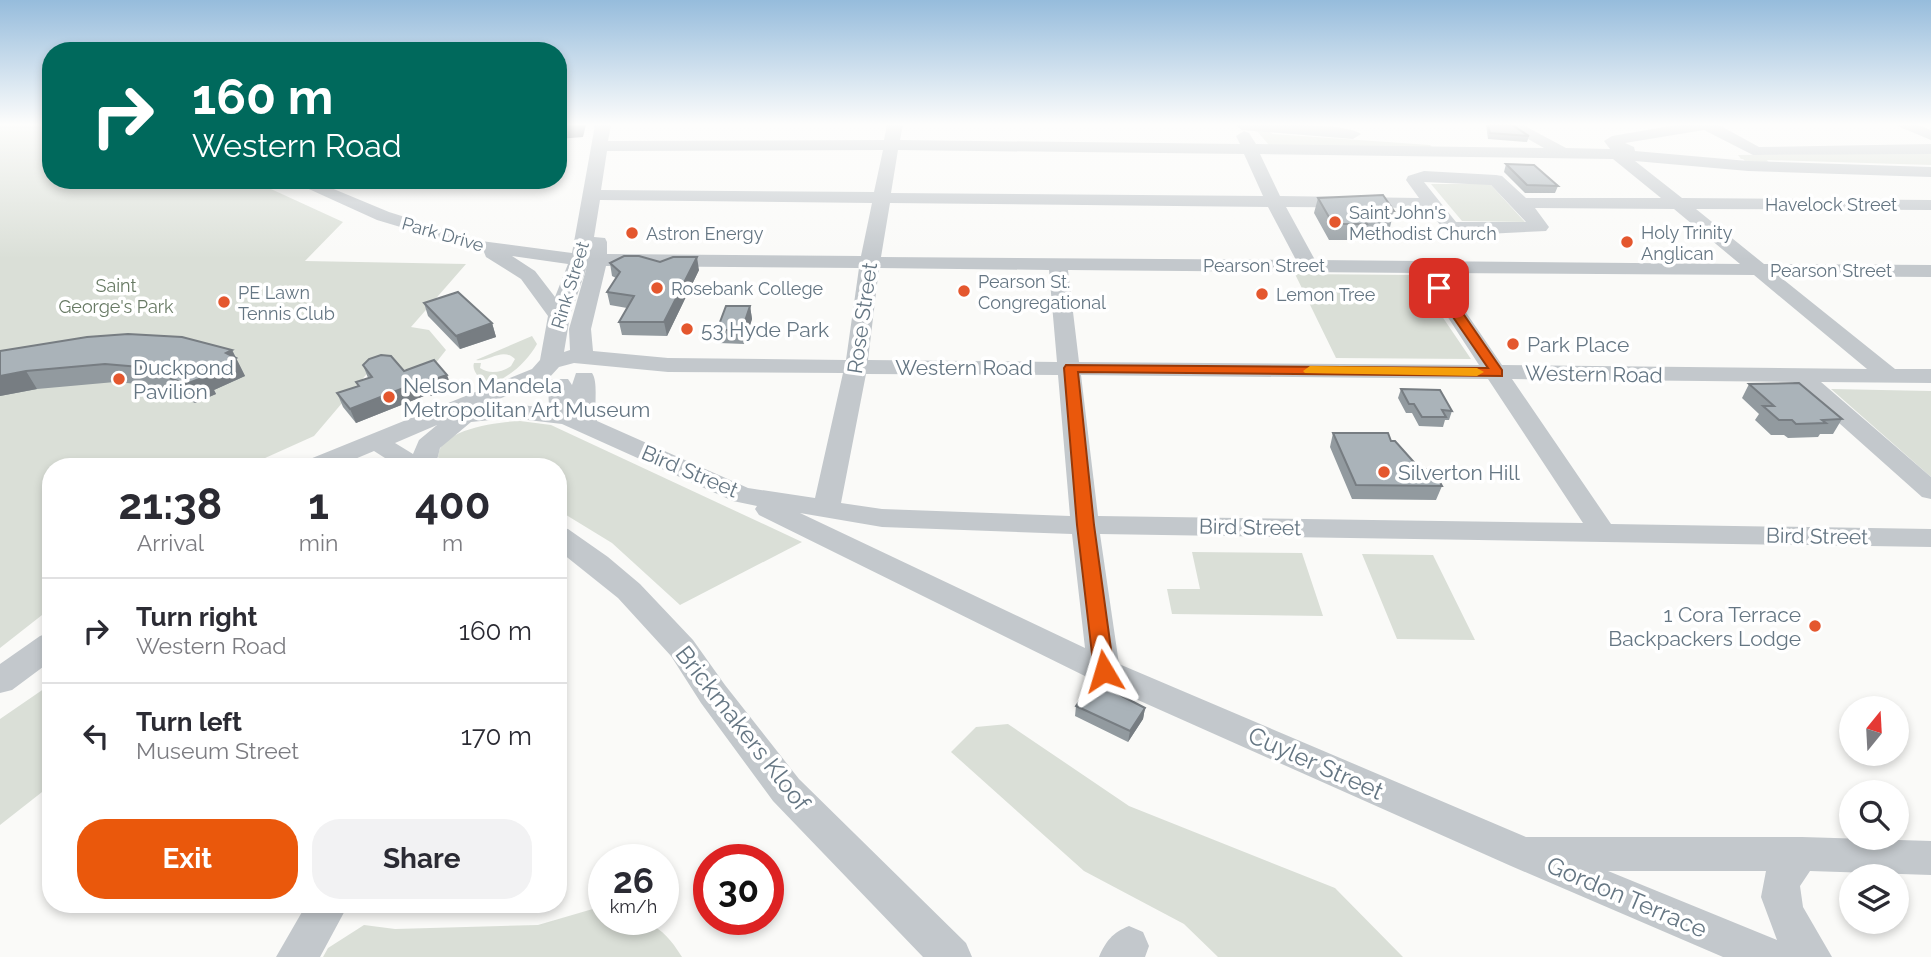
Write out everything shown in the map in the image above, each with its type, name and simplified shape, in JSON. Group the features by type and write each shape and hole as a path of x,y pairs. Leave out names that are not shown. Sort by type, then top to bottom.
{"street":[{"name":"Rink Street","path":"587,366 579,344 580,329 596,272 583,249 598,195 602,170"},
{"name":"Rose Street","path":"826,510 856,367 886,170"},
{"path":"1259,170 1309,266"},
{"path":"1642,170 1678,203 1890,376"},
{"path":"1860,170 1931,172"},
{"path":"1416,178 1493,178 1501,182 1521,203 1540,227 1456,228 1445,223 1415,181 1416,178"},
{"name":"Park Drive","path":"318,189 383,216 479,246 587,260"},
{"path":"598,195 1432,203"},
{"name":"Havelock Street","path":"1521,203 1931,205"},
{"path":"425,458 428,445 537,356 558,321 528,275 505,258 479,246"},
{"name":"Rink Street","path":"551,376 558,321 587,260"},
{"name":"Pearson Street","path":"587,260 1931,271"},
{"path":"1058,264 1071,368 1085,525 1104,671"},
{"path":"1425,267 1604,533"},
{"path":"580,329 601,350 631,361"},
{"name":"Western Road","path":"587,366 631,361 668,365"},
{"path":"344,458 551,376 587,366 577,421 561,410 551,376"},
{"name":"Western Road","path":"587,366 1931,376"},
{"path":"1799,375 1931,491"},
{"name":"Bird Street","path":"468,411 511,411 577,421 742,495 882,518 1085,525 1931,538"},
{"path":"367,451 389,458"},
{"name":"Cuyler Street","path":"742,495 1104,671 1524,854 1802,854 1931,858"},
{"name":"Brickmakers Kloof","path":"567,542 629,591 682,648 713,694 786,790 951,957"},
{"path":"0,681 42,651"},
{"name":"Gordon Terrace","path":"1524,854 1770,957"},
{"path":"1802,854 1783,874 1780,894 1785,914 1811,957"},
{"path":"298,957 323,913"}],"green space":[{"name":"Saint George's Park","path":"0,170 42,170 42,189 271,189 343,222 305,261 466,264 411,327 429,330 446,350 431,369 371,369 314,436 265,458 42,458 42,615 0,648"},
{"path":"1431,184 1490,184 1525,222 1462,221"},
{"path":"1295,274 1414,275 1471,359 1336,358"},
{"path":"532,336 537,344 521,365 499,381 483,387 474,369 474,363 481,363 480,368 484,370 496,372 511,366 515,359 505,354 476,360"},
{"path":"1831,389 1931,391 1931,477"},
{"path":"520,421 551,425 802,542 680,605 612,543 567,516 567,458 438,457 441,447 458,434 498,423"},
{"path":"1192,552 1302,553 1323,616 1172,614 1167,589 1200,589"},
{"path":"1362,554 1433,555 1475,640 1397,639"},
{"path":"42,690 42,792 0,825 0,719"},
{"path":"1008,724 1129,806 1335,888 1403,957 1218,957 1184,924 1084,871 951,752 976,727"},
{"path":"588,910 588,935 665,935 682,957 323,957 328,948 364,925 395,929 538,925"}],"building":[{"path":"1512,170 1539,170 1558,186 1527,185"},
{"path":"1383,195 1394,211 1388,211 1391,216 1362,215 1367,224 1333,224 1318,198"},
{"path":"624,256 639,256 660,262 673,257 697,257 664,322 619,322 634,296 607,292 620,272 610,263"},
{"path":"458,292 492,323 456,336 424,303"},
{"path":"726,306 750,306 742,330 717,330"},
{"path":"128,334 182,337 232,350 226,353 236,358 202,373 207,376 186,384 140,367 105,364 0,376 0,351 87,337"},
{"path":"381,355 391,356 404,371 434,360 447,375 426,382 424,380 350,409 337,393 359,386 356,382 372,377 363,365 369,359"},
{"path":"1799,383 1842,419 1822,420 1826,423 1796,424 1792,420 1779,420 1763,406 1774,406 1749,384"},
{"path":"1401,389 1440,390 1452,411 1442,410 1446,417 1422,417 1414,404 1409,404"},
{"path":"1333,433 1388,433 1391,441 1395,441 1420,469 1433,470 1442,486 1356,485"},
{"path":"1093,681 1145,708 1130,731 1076,706"}],"slow traffic":[{"path":"1310,371 1477,372"}],"place":[{"name":"Saint John's Methodist Church","path":"1335,222"},
{"name":"Astron Energy","path":"632,233"},
{"name":"Holy Trinity Anglican","path":"1627,242"},
{"name":"Rosebank College","path":"657,288"},
{"name":"Pearson St. Congregational","path":"964,291"},
{"name":"Lemon Tree","path":"1262,294"},
{"name":"PE Lawn Tennis Club","path":"224,302"},
{"name":"53 Hyde Park","path":"687,329"},
{"name":"Park Place","path":"1513,344"},
{"name":"Duckpond Pavilion","path":"119,379"},
{"name":"Nelson Mandela Metropolitan Art Museum","path":"389,397"},
{"name":"Silverton Hill","path":"1384,472"},
{"name":"1 Cora Terrace Backpackers Lodge","path":"1815,626"}],"route":[{"path":"1104,671 1085,525 1071,368 1497,373 1439,288"}]}
